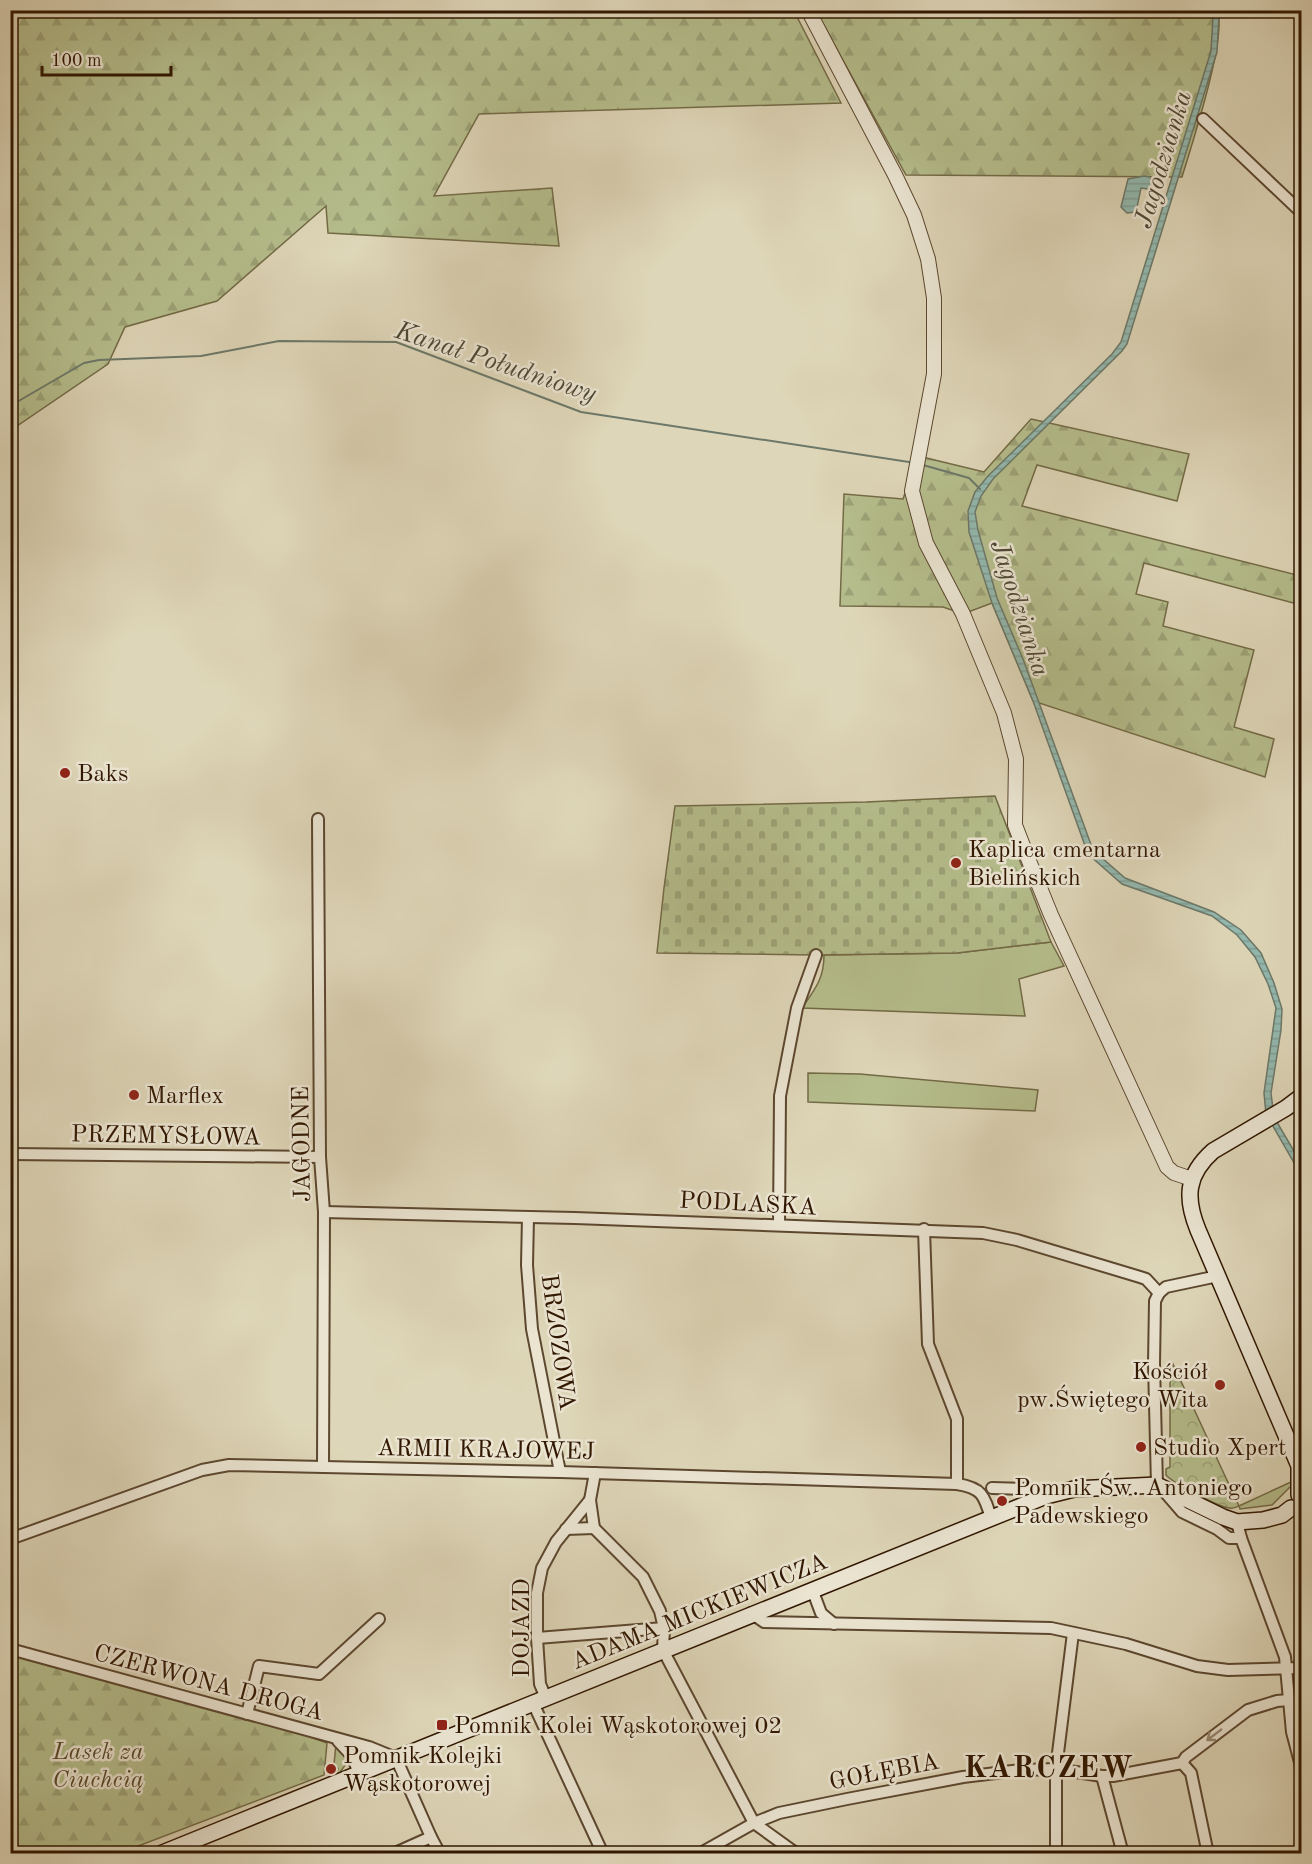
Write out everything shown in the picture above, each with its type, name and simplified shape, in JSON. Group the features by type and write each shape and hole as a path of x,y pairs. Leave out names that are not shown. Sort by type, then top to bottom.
{"main road":[{"path":"1297,1507 1300,1467 1192,1217 1189,1197 1192,1179 1203,1160 1213,1151 1302,1096"},
{"name":"ADAMA MICKIEWICZA","path":"160,1854 751,1613 1046,1496 1074,1489 1159,1486 1237,1522 1263,1520 1282,1515 1297,1507"}],"street":[{"path":"808,10 895,175 914,215 928,259 934,298 934,374 912,491 926,543 963,614 1004,713 1016,759 1015,825 1051,915 1167,1167 1174,1173 1192,1179"},
{"path":"1203,119 1302,213"},
{"name":"JAGODNE","path":"318,819 320,1157 324,1212 323,1467"},
{"path":"779,1224 780,1096 797,1008 816,955"},
{"name":"PRZEMYSŁOWA","path":"10,1154 320,1157"},
{"name":"PODLASKA","path":"324,1212 528,1216 983,1233 1017,1240 1146,1279 1159,1293"},
{"name":"BRZOZOWA","path":"528,1216 527,1265 532,1329 560,1472"},
{"path":"924,1229 928,1344 957,1419 957,1484"},
{"path":"1218,1276 1171,1286 1159,1293 1155,1300 1159,1486 1182,1512 1217,1529 1229,1538 1241,1538"},
{"name":"ARMII KRAJOWEJ","path":"10,1539 202,1470 229,1465 957,1484 972,1486 982,1494 991,1518"},
{"name":"DOJAZD","path":"594,1528 590,1500 595,1473"},
{"path":"992,1488 1031,1489 1046,1496"},
{"name":"DOJAZD","path":"590,1500 556,1542 542,1568 537,1593 539,1701 603,1854"},
{"path":"1237,1522 1285,1657 1292,1732 1302,1770"},
{"path":"566,1529 594,1528 643,1577 660,1611 664,1628 663,1650 754,1823 797,1854"},
{"path":"812,1589 821,1613 834,1624"},
{"path":"751,1613 764,1622 1051,1628 1126,1644 1197,1666 1228,1670 1302,1668"},
{"path":"247,1714 259,1666 319,1674 379,1619"},
{"path":"537,1638 664,1628"},
{"path":"1056,1854 1056,1769 1073,1633"},
{"name":"CZERWONA DROGA","path":"10,1649 359,1744 396,1758"},
{"path":"1208,1854 1191,1773 1182,1763 1186,1757 1248,1710 1277,1701 1289,1700"},
{"path":"336,1738 346,1747 364,1771"},
{"path":"359,1744 368,1754 364,1771"},
{"path":"396,1758 430,1838 440,1854"},
{"name":"GOŁĘBIA","path":"699,1854 754,1823 779,1813 963,1778 1021,1770 1056,1769 1102,1776 1182,1763"},
{"path":"1102,1776 1123,1854"},
{"path":"393,1854 430,1838"}],"green space":[{"path":"11,10 794,11 841,103 479,114 434,196 552,188 559,246 328,233 326,206 217,301 125,327 108,364 11,430"},
{"path":"1217,10 1219,23 1213,66 1182,177 906,175 816,11"},
{"path":"1031,419 1189,454 1177,501 1037,465 1022,506 1301,576 1301,605 1144,563 1136,594 1168,602 1163,626 1254,650 1234,727 1274,739 1265,777 1033,701 992,603 963,614 943,607 840,606 844,494 903,499 918,456 984,472"},
{"path":"995,796 1051,942 957,953 816,955 657,953 675,806 866,802"},
{"path":"1051,942 1064,966 1019,979 1025,1016 802,1008 820,977 824,955 957,953"},
{"path":"808,1073 860,1074 1038,1090 1035,1111 808,1102"},
{"path":"1173,1364 1239,1506 1231,1508 1217,1504 1166,1475 1166,1469 1170,1467 1170,1384"},
{"path":"1291,1482 1291,1486 1272,1505 1240,1509 1239,1506"},
{"name":"Lasek za Ciuchcią","path":"10,1649 247,1714 327,1743 324,1775 120,1853 11,1853"},
{"path":"336,1744 346,1753 346,1764 338,1775 331,1778 329,1777 338,1769 334,1764"}],"water":[{"path":"1210,11 1217,11 1219,16 1217,52 1127,344 993,479 981,496 975,512 997,598 1023,659 1093,850 1125,878 1214,912 1241,930 1261,953 1282,1009 1271,1093 1273,1109 1278,1124 1301,1163 1301,1175 1266,1114 1264,1093 1276,1008 1255,957 1237,935 1212,916 1122,884 1088,854 1033,701 992,603 969,532 968,511 975,492 988,476 1112,354 1121,342 1211,51 1213,17"},
{"path":"1150,177 1153,186 1147,189 1141,188 1136,212 1127,213 1121,207 1128,179"}],"waterway":[{"name":"Kanał Południowy","path":"10,406 84,363 99,360 201,356 279,341 396,342 581,412 909,462"},
{"name":"Kanał Południowy","path":"923,465 969,478 980,489"}],"place":[{"name":"Baks","path":"65,773"},
{"name":"Kaplica cmentarna Bielińskich","path":"956,863"},
{"name":"Marflex","path":"134,1095"},
{"name":"Kościół pw.Świętego Wita","path":"1220,1385"},
{"name":"Studio Xpert","path":"1141,1447"},
{"name":"Pomnik Św. Antoniego Padewskiego","path":"1002,1501"},
{"name":"Pomnik Kolei Wąskotorowej 02","path":"442,1725"},
{"name":"Pomnik Kolejki Wąskotorowej","path":"331,1769"}],"district":[{"name":"KARCZEW","path":"1049,1767"}],"water label":[{"name":"Jagodzianka","path":"1162,159"},
{"name":"Jagodzianka","path":"1021,608"}]}
